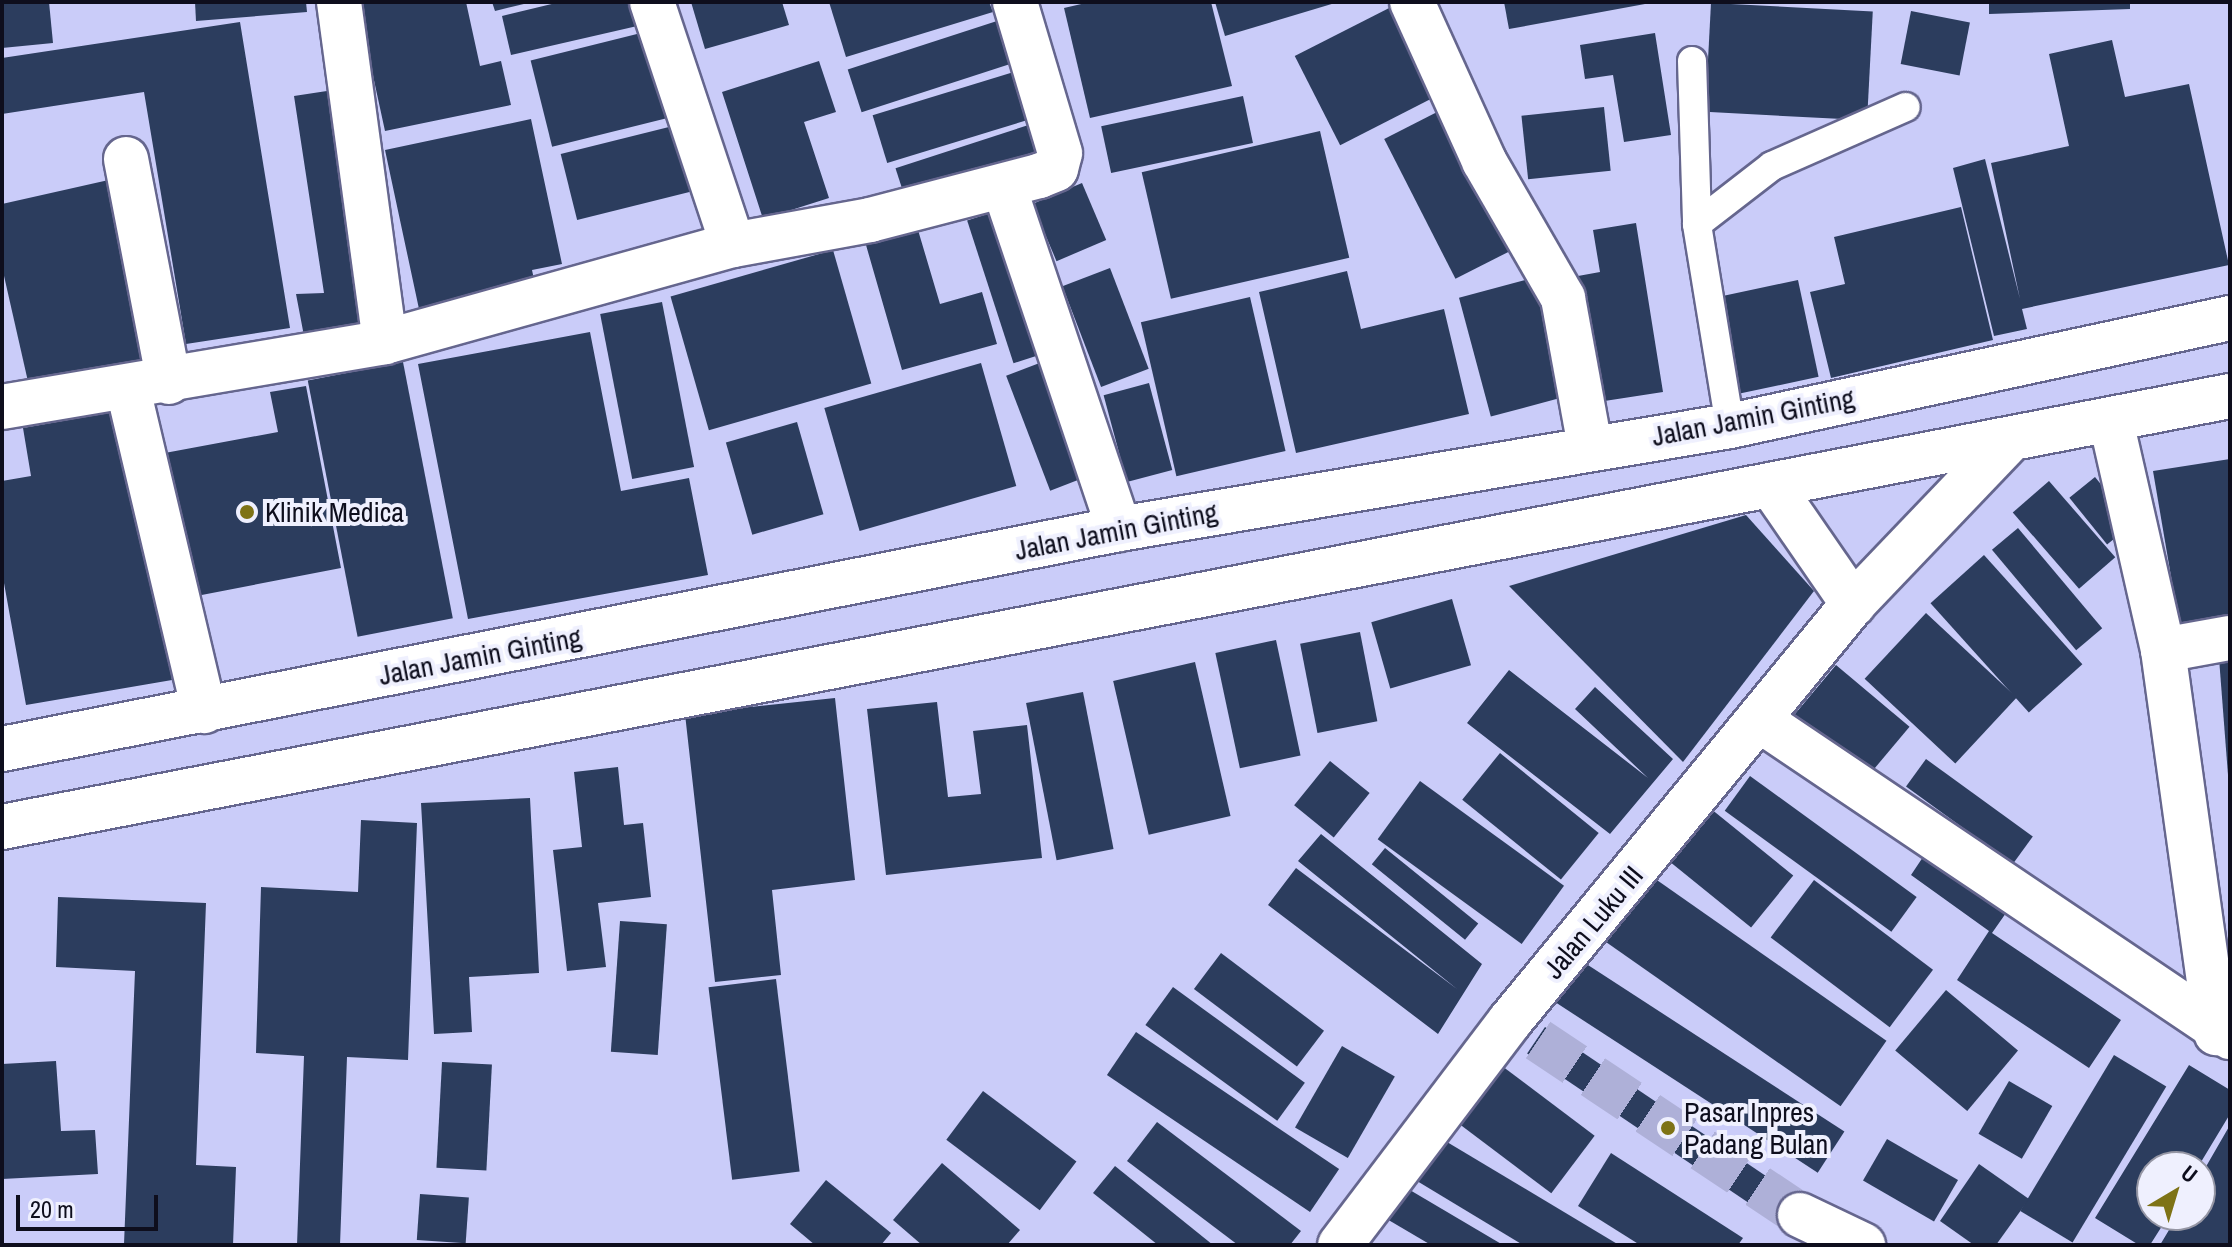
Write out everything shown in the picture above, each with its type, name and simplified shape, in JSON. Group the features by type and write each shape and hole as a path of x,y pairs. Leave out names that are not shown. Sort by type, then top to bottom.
{"main road":[{"path":"339,2 385,342"},
{"path":"652,2 733,245"},
{"path":"2,407 149,386 385,342 733,245 1004,187 1056,169 1060,153 1015,2"},
{"path":"1412,2 1478,149 1563,298 1590,446"},
{"path":"126,159 149,386 204,711"},
{"path":"1004,187 1119,529"},
{"name":"Jalan Jamin Ginting","path":"2,749 1119,529 1590,446 1730,426 2230,318"},
{"path":"2,827 1771,485 2007,443 2230,396"},
{"path":"2111,421 2163,650 2223,1035"},
{"name":"Jalan Luku III","path":"1340,1245 1524,1031 1853,604 2007,443"},
{"path":"1771,485 1853,604"},
{"path":"2163,650 2230,638"},
{"path":"1761,721 2223,1035"},
{"path":"1800,1215 1863,1245"}],"lane":[{"path":"1692,61 1697,224 1730,426"},
{"path":"1697,224 1772,166 1906,107"}],"building":[{"path":"2,2 49,2 53,43 2,48"},
{"path":"195,2 306,2 307,12 196,21"},
{"path":"357,2 466,2 480,66 501,61 511,105 385,131"},
{"path":"492,2 528,2 528,3 495,11"},
{"path":"560,2 640,2 646,24 511,55 502,16"},
{"path":"691,2 782,2 789,25 705,49"},
{"path":"829,2 989,2 993,12 846,57"},
{"path":"1090,2 1211,2 1232,86 1090,118 1064,8"},
{"path":"1215,2 1335,2 1335,3 1225,36"},
{"path":"1504,2 1645,2 1645,4 1509,29"},
{"path":"1989,2 2130,2 2130,9 1989,14"},
{"path":"1399,3 1444,92 1340,145 1295,56"},
{"path":"1711,3 1873,11 1867,120 1705,112"},
{"path":"1911,11 1970,22 1960,75 1901,64"},
{"path":"997,21 1011,64 862,112 848,70"},
{"path":"240,22 290,328 186,344 144,92 2,114 2,58"},
{"path":"649,31 671,117 552,147 531,61"},
{"path":"1655,33 1671,135 1624,142 1613,75 1585,79 1580,45"},
{"path":"2112,40 2125,97 2189,84 2229,265 2022,309 2027,329 1994,336 1953,168 1985,159 2020,299 1991,163 2069,146 2049,54"},
{"path":"819,61 836,112 804,122 829,198 763,219 722,92"},
{"path":"1017,71 1032,119 887,163 873,115"},
{"path":"340,89 374,327 304,336 296,294 324,293 294,96"},
{"path":"1243,96 1253,143 1111,173 1101,126"},
{"path":"1604,107 1611,171 1528,179 1521,116"},
{"path":"1443,109 1514,249 1455,279 1384,139"},
{"path":"531,119 562,264 532,270 538,298 422,323 385,150"},
{"path":"1041,121 1055,164 909,211 895,168"},
{"path":"681,124 697,190 577,220 561,154"},
{"path":"1320,131 1349,258 1171,299 1142,172"},
{"path":"122,177 163,356 29,386 2,267 2,204"},
{"path":"1082,183 1106,240 1057,261 1032,204"},
{"path":"1009,207 1055,350 1014,363 967,221"},
{"path":"1961,207 1993,340 1831,378 1810,292 1845,284 1834,237"},
{"path":"1636,223 1663,392 1598,402 1578,276 1600,272 1593,230"},
{"path":"918,230 940,304 982,292 997,344 902,370 866,245"},
{"path":"833,250 871,384 709,430 671,297"},
{"path":"1110,268 1149,369 1101,387 1062,286"},
{"path":"1347,271 1361,329 1444,309 1469,414 1296,453 1259,292"},
{"path":"1544,275 1576,394 1491,417 1459,298"},
{"path":"1798,280 1819,377 1732,395 1711,299"},
{"path":"1250,297 1286,451 1176,476 1141,322"},
{"path":"662,302 694,467 632,479 600,314"},
{"path":"590,332 621,491 689,478 708,575 468,619 418,364"},
{"path":"1050,359 1094,474 1050,491 1006,376"},
{"path":"403,362 453,618 358,637 308,381"},
{"path":"981,363 1016,486 860,531 824,408"},
{"path":"1149,383 1172,470 1127,482 1104,395"},
{"name":"Klinik Medica","path":"306,386 341,568 181,599 154,455 278,432 270,392"},
{"path":"124,410 172,680 26,705 2,572 2,481 31,476 23,428"},
{"path":"797,422 823,514 752,535 726,442"},
{"path":"2230,459 2230,621 2180,629 2153,471"},
{"path":"2095,477 2133,524 2107,544 2069,498"},
{"path":"2049,481 2115,557 2079,589 2013,512"},
{"path":"1746,515 1814,591 1683,762 1509,586"},
{"path":"2018,528 2102,628 2076,650 1992,550"},
{"path":"1984,555 2082,664 2029,712 1930,603"},
{"path":"1452,599 1471,665 1390,688 1371,622"},
{"path":"1926,613 2017,698 1955,763 1865,679"},
{"path":"1360,632 1377,721 1317,733 1300,644"},
{"path":"1276,640 1301,755 1240,768 1215,653"},
{"path":"2230,657 2230,775 2228,775 2219,658"},
{"path":"1195,662 1231,816 1149,835 1113,681"},
{"path":"1836,665 1910,727 1862,783 1788,722"},
{"path":"1509,670 1648,778 1575,709 1595,687 1673,759 1610,834 1467,723"},
{"path":"1083,692 1114,849 1057,860 1026,703"},
{"path":"835,698 855,880 772,890 781,975 715,982 685,714"},
{"path":"937,702 948,797 981,794 973,731 1027,725 1042,858 886,875 867,709"},
{"path":"1500,753 1599,833 1561,880 1462,800"},
{"path":"1926,759 2033,837 2013,864 1906,787"},
{"path":"1330,761 1370,793 1334,837 1294,805"},
{"path":"618,767 624,825 643,823 651,897 598,903 606,967 567,971 553,850 582,847 574,772"},
{"path":"1750,776 1917,897 1891,932 1725,811"},
{"path":"1420,781 1564,886 1522,944 1378,839"},
{"path":"530,798 539,973 469,977 472,1032 434,1034 421,803"},
{"path":"1700,800 1793,876 1751,928 1658,852"},
{"path":"361,820 417,823 408,1060 347,1057 340,1245 297,1245 304,1056 256,1053 261,887 358,892"},
{"path":"1321,834 1482,964 1438,1034 1268,905 1296,868 1457,989 1298,861"},
{"path":"1931,845 2013,903 1992,933 2121,1020 2089,1068 1957,980 1989,931 1911,875"},
{"path":"1385,848 1478,924 1465,940 1372,864"},
{"path":"1644,871 1886,1041 1841,1106 1598,937"},
{"path":"1814,880 1933,970 1890,1027 1771,938"},
{"path":"58,897 206,903 196,1165 236,1167 233,1245 124,1244 135,971 56,967"},
{"path":"620,921 667,924 658,1055 611,1052"},
{"path":"1221,953 1324,1031 1297,1067 1194,989"},
{"path":"1571,954 1844,1132 1818,1173 1544,995"},
{"path":"776,979 800,1172 732,1180 709,987"},
{"path":"1173,987 1305,1083 1277,1121 1145,1025"},
{"path":"1946,990 2018,1050 1967,1111 1895,1051"},
{"name":"Pasar Inpres Padang Bulan","path":"1545,1027 1807,1204 1789,1230 1527,1054"},
{"path":"1136,1032 1339,1169 1310,1212 1107,1075"},
{"path":"1342,1046 1395,1076 1348,1158 1295,1127"},
{"path":"2114,1055 2166,1086 2073,1242 2020,1211"},
{"path":"56,1061 61,1131 95,1130 98,1174 2,1179 2,1064"},
{"path":"442,1062 492,1065 486,1170 436,1168"},
{"path":"2189,1065 2230,1090 2230,1114 2208,1151 2136,1151"},
{"path":"1502,1066 1595,1136 1551,1193 1459,1124"},
{"path":"2009,1081 2052,1106 2022,1159 1978,1134"},
{"path":"983,1091 1076,1161 1040,1210 946,1140"},
{"path":"1157,1122 1301,1231 1290,1245 1238,1245 1127,1161"},
{"path":"2230,1125 2230,1245 2160,1245 2168,1231 2216,1231 2215,1151"},
{"path":"1442,1139 1619,1245 1523,1245 1417,1181"},
{"path":"1887,1139 1958,1180 1934,1222 1863,1181"},
{"path":"2136,1151 2136,1231 2159,1231 2150,1245 2139,1245 2095,1218"},
{"path":"1611,1153 1743,1238 1738,1245 1640,1245 1578,1206"},
{"path":"942,1163 1020,1230 1007,1245 922,1245 893,1220"},
{"path":"1979,1164 2029,1199 1996,1245 1974,1245 1940,1221"},
{"path":"1115,1166 1213,1245 1158,1245 1093,1193"},
{"path":"826,1180 891,1233 881,1245 815,1245 790,1224"},
{"path":"1398,1183 1503,1245 1431,1245 1380,1215"},
{"path":"420,1194 469,1197 466,1243 417,1240"}],"tunnel":[{"path":"1538,1040 1800,1215"}],"place":[{"name":"Klinik Medica","path":"247,512"},
{"name":"Pasar Inpres Padang Bulan","path":"1668,1128"}]}
